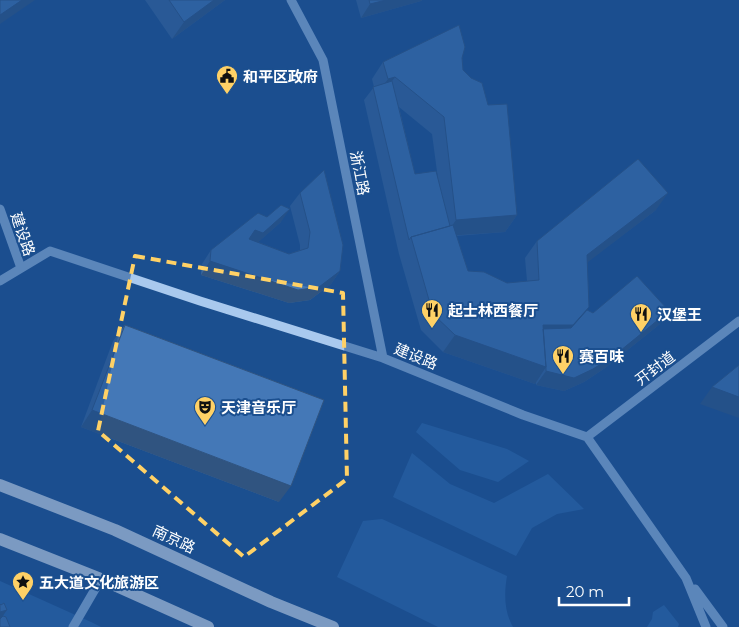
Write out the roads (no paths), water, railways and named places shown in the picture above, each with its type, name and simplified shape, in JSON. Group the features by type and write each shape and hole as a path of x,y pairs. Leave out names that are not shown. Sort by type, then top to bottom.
{"main road":[{"name":"南京路","path":"0,485 114,530 271,602 333,627"},
{"path":"0,539 101,579 208,627"}],"street":[{"name":"浙江路","path":"291,0 323,60 382,358"},
{"name":"建设路","path":"0,209 21,268"},
{"name":"建设路","path":"0,281 50,250 200,301 382,358 523,415 587,437"},
{"name":"开封道","path":"587,437 739,322"},
{"path":"587,437 686,578 723,627"},
{"path":"686,578 706,627"},
{"path":"73,627 101,579"}],"place":[{"name":"和平区政府","path":"227,95"},
{"name":"起士林西餐厅","path":"432,329"},
{"name":"汉堡王","path":"641,333"},
{"name":"赛百味","path":"563,375"},
{"name":"天津音乐厅","path":"205,426"},
{"name":"五大道文化旅游区","path":"23,601"}]}
